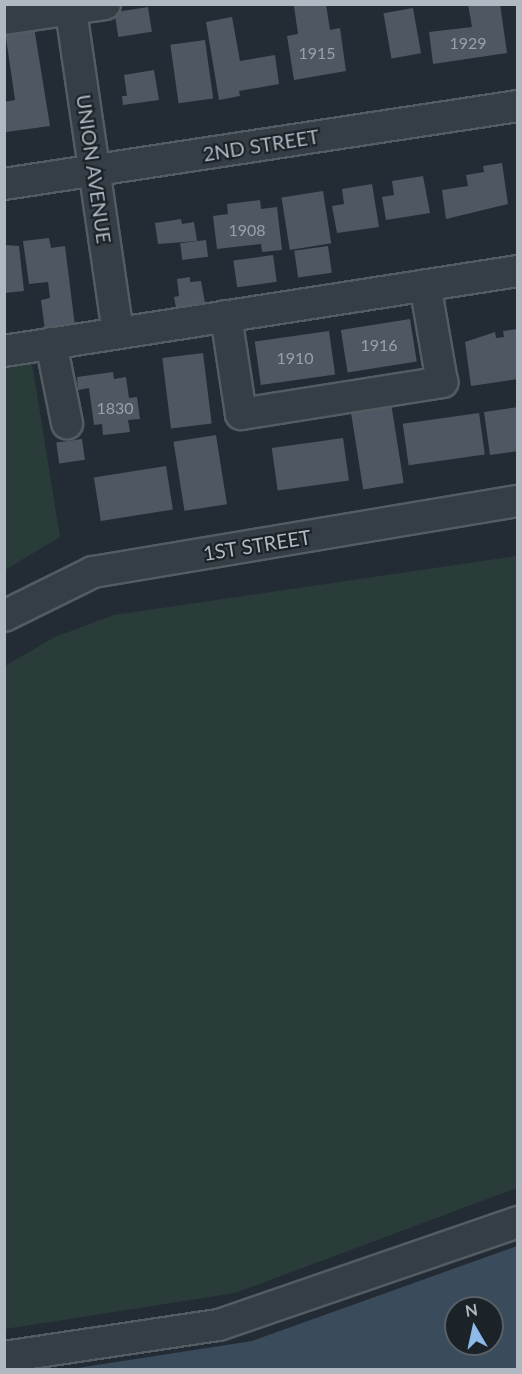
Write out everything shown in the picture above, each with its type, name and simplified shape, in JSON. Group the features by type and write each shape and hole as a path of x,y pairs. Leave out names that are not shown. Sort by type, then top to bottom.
{"street":[{"path":"4,19 70,7 105,4"},
{"name":"UNION AVENUE","path":"70,7 118,333"},
{"name":"2ND STREET","path":"4,184 518,106"},
{"path":"4,351 518,271"},
{"path":"226,316 241,414 442,382 425,285"},
{"path":"51,343 67,423"},
{"name":"1ST STREET","path":"4,616 93,572 518,501"},
{"path":"4,1357 219,1325 518,1222"}],"shaded area":[{"path":"31,357 60,537 5,570 5,361"},
{"path":"517,556 517,1188 235,1293 5,1329 5,666 55,637 114,615"}],"water":[{"path":"517,1246 517,1369 71,1369 252,1341"}],"building":[{"path":"326,4 330,30 340,28 346,71 294,80 287,36 298,34 294,6"},
{"path":"468,4 500,4 507,53 433,64 429,32 472,27"},
{"path":"148,7 152,32 118,37 114,12"},
{"path":"413,8 421,53 391,59 383,13"},
{"path":"232,17 240,61 275,55 279,84 239,91 240,96 219,100 206,22"},
{"path":"34,27 50,126 6,132 4,102 15,100 5,31"},
{"path":"205,40 213,98 179,103 170,45"},
{"path":"154,70 159,100 123,105 122,96 127,96 124,75"},
{"path":"502,163 508,204 446,219 442,190 468,186 466,175 484,172 483,166"},
{"path":"423,176 430,213 386,220 382,197 394,195 392,181"},
{"path":"372,184 379,227 337,233 332,206 344,204 342,189"},
{"path":"323,191 331,243 290,250 282,198"},
{"path":"260,200 261,209 277,207 282,250 262,252 261,244 217,249 213,216 228,214 227,204"},
{"path":"181,219 182,224 194,222 197,241 158,244 155,223"},
{"path":"49,238 51,248 65,246 75,326 45,330 41,300 50,298 48,282 29,284 23,241"},
{"path":"206,240 208,257 182,260 180,243"},
{"path":"4,245 19,246 24,291 4,293"},
{"path":"328,246 332,273 298,277 294,251"},
{"path":"273,255 277,282 237,287 233,261"},
{"path":"190,277 190,282 201,281 205,303 176,308 174,297 179,296 177,279"},
{"path":"410,319 417,361 348,372 341,330"},
{"path":"518,329 518,379 471,386 465,342 495,332 496,338 504,337 503,331"},
{"path":"329,331 335,375 261,385 255,341"},
{"path":"203,353 212,423 171,428 162,358"},
{"path":"113,372 114,379 126,377 129,398 137,397 140,419 128,420 130,432 103,435 102,424 94,425 89,388 78,390 77,377"},
{"path":"391,403 404,483 363,489 351,409"},
{"path":"518,407 518,451 490,455 484,412"},
{"path":"479,413 485,455 409,465 403,424"},
{"path":"216,435 227,504 184,511 174,442"},
{"path":"343,438 349,481 278,491 272,448"},
{"path":"82,439 85,460 59,463 56,443"},
{"path":"166,466 173,509 101,521 94,477"}]}
